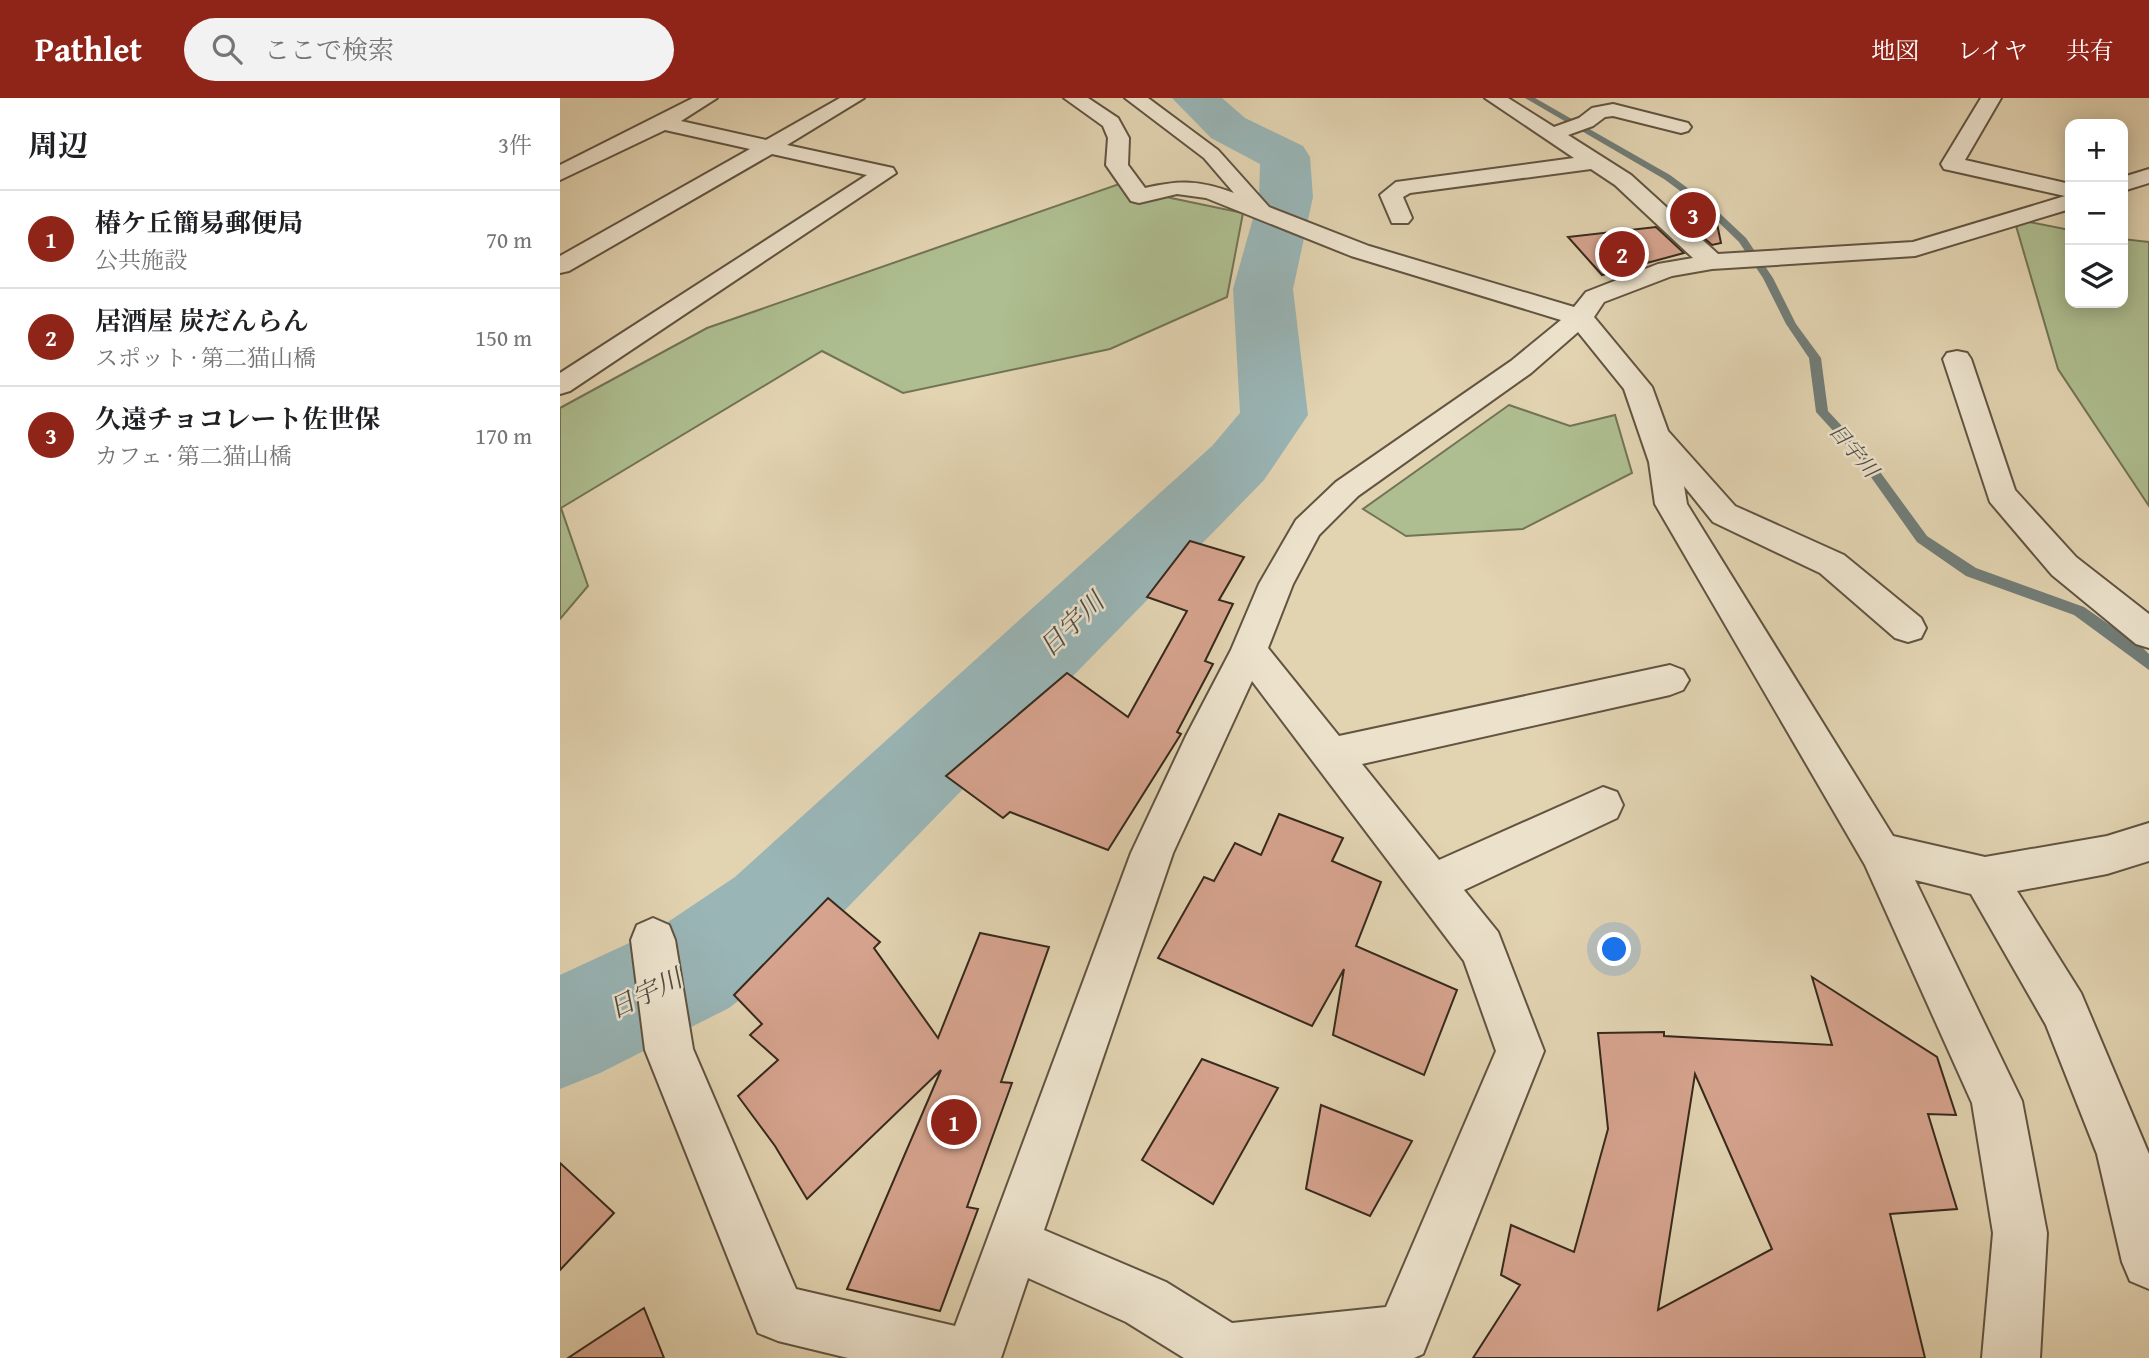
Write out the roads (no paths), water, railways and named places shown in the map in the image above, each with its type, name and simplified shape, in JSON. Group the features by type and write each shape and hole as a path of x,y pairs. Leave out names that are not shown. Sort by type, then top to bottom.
{"street":[{"path":"560,173 663,123 707,98"},
{"path":"560,266 854,98"},
{"path":"1074,98 1112,120 1121,142 1117,165 1139,196 1177,187 1211,192 1360,251 1580,317 1638,387 1664,462 1671,504 1880,852 1997,1101 2020,1233 2011,1358"},
{"path":"1135,98 1211,154"},
{"path":"1161,98 1262,211"},
{"path":"1495,98 1558,131 1723,261"},
{"path":"1991,98 1952,164 2065,190"},
{"path":"1558,131 1586,122 1599,112 1613,110 1681,127"},
{"path":"560,385 885,173 663,123"},
{"path":"1949,124 1973,128"},
{"path":"1399,218 1391,195 1404,187 1595,162"},
{"path":"2128,182 2149,176"},
{"path":"653,940 669,1050 778,1314 970,1358 1152,853 1205,736 1249,650 1276,584 1307,528 1347,489 1521,367 1580,317 1595,297 1667,268 1723,261 1914,249 2065,204"},
{"path":"1957,359 2001,494 2064,566 2149,635"},
{"path":"1653,429 1724,514 1832,564 1908,628"},
{"path":"1013,1244 1146,1302 1232,1355 1403,1334 1520,1051 1482,948 1249,650"},
{"path":"1331,754 1670,680"},
{"path":"1432,884 1603,805"},
{"path":"1880,852 1985,877 2107,855 2149,842"},
{"path":"1985,877 2064,1010 2136,1158 2149,1262"}],"waterway":[{"name":"日宇川","path":"560,1033 691,970 772,912 1238,463 1274,415 1263,289 1286,197 1285,157 1228,128 1195,98"},
{"name":"日宇川","path":"1529,98 1667,177 1709,208 1743,240 1768,278 1791,324 1815,358 1822,412 1860,453 1922,539 1971,572 2079,611 2138,652 2149,664"}],"place":[{"name":"久遠チョコレート佐世保","path":"1693,215"},
{"name":"居酒屋 炭だんらん","path":"1622,254"},
{"name":"椿ケ丘簡易郵便局","path":"954,1122"}]}
